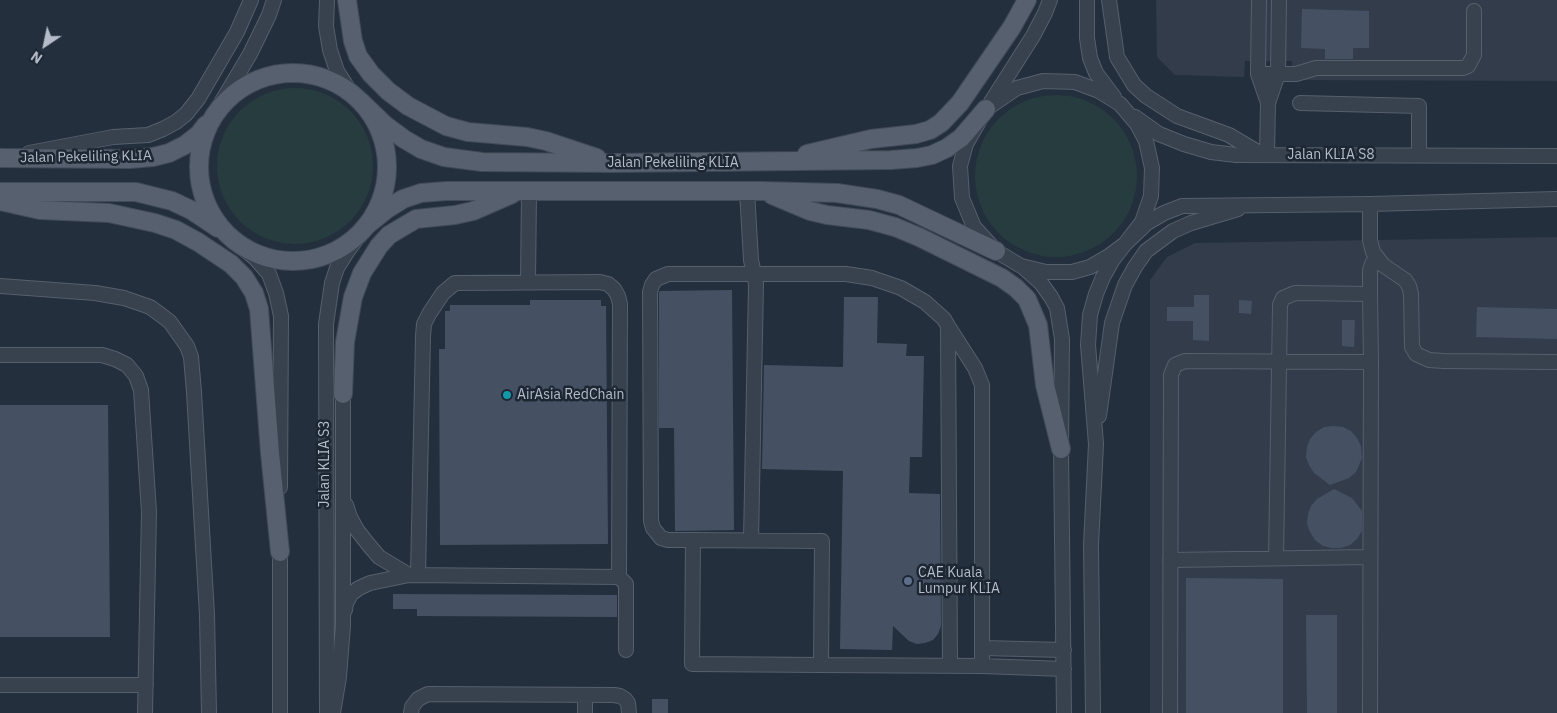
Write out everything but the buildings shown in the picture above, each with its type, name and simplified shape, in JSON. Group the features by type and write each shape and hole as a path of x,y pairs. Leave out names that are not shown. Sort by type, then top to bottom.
{"main road":[{"path":"347,0 353,41 358,56 371,74 388,91 408,106 446,126 468,132 527,137 546,141 612,163"},
{"path":"773,162 871,139 916,134 930,130 942,123 960,102 1012,27 1027,0"},
{"name":"Jalan Pekeliling KLIA","path":"2,158 130,159 153,157 169,153 185,145 199,134 234,93 257,79 284,73 312,75 338,85 360,101 385,125 421,149 444,157 482,162 612,163 891,160 932,155 947,148 961,138 986,109"},
{"name":"Jalan Pekeliling KLIA","path":"360,101 376,123 385,149 386,158 386,176 380,203 366,226"},
{"name":"Jalan Pekeliling KLIA","path":"215,113 204,133 199,155 199,178 204,200 215,220 230,237"},
{"name":"Jalan Pekeliling KLIA","path":"0,192 136,192 172,201 191,210 256,253 287,260 317,258 343,247 366,226 403,198 421,193 446,191 755,191 837,193 877,199 899,205 996,251"},
{"path":"755,191 810,211 870,220 895,227 928,241 1002,278 1016,288 1027,299 1038,324 1045,385 1061,449"},
{"path":"343,394 346,342 353,297 362,273 379,246 389,235 416,219 473,211 523,192"},
{"path":"0,201 40,210 109,213 155,223 176,230 198,242 231,264 244,278 254,293 259,309 280,552"}],"street":[{"path":"2,158 113,137 148,135 163,130 176,122 186,114 198,99 237,32 251,0"},
{"path":"215,113 254,48 274,0"},
{"path":"327,0 326,26 330,50 338,71 347,86 360,101"},
{"name":"Jalan Pekeliling KLIA","path":"1050,0 1033,36 966,144 960,166 962,198 974,227 996,251 1021,266 1046,272 1072,272 1090,267 1109,256 1125,244 1142,222 1151,196 1152,168 1146,141 1137,124 1096,73 1090,58 1087,38 1088,0"},
{"path":"1109,0 1116,57 1134,85 1146,96 1177,116 1229,135 1265,155 1268,103 1278,74 1279,0"},
{"path":"1259,0 1258,74 1268,103"},
{"path":"1258,74 1296,74 1316,68 1463,68 1468,66 1474,55 1474,10"},
{"name":"Jalan Pekeliling KLIA","path":"986,109 1017,88 1043,81 1075,82 1099,91 1120,104"},
{"path":"1300,103 1419,106 1419,156"},
{"name":"Jalan KLIA S8","path":"1120,104 1142,123 1159,134 1211,152 1236,155 1557,156"},
{"path":"751,540 756,284 751,260 755,191"},
{"path":"523,192 528,281"},
{"path":"1096,444 1088,345 1090,315 1096,294 1103,277 1125,244 1147,223 1164,213 1182,206 1370,204 1557,199"},
{"path":"1370,204 1370,240 1373,252 1376,258 1405,280 1409,286 1411,294 1412,347 1416,354 1422,358 1444,362 1555,362"},
{"path":"1093,713 1091,545 1096,444 1112,323 1125,285 1146,251 1173,231 1191,223 1253,205"},
{"name":"Jalan KLIA S3","path":"326,713 326,324 332,283 337,268 366,226"},
{"path":"230,237 255,258 269,274 276,293 281,316 280,713"},
{"path":"1370,713 1370,270 1376,258"},
{"path":"1021,266 1041,283 1051,297 1060,323 1062,339 1061,449 1064,713"},
{"path":"821,665 822,541 668,540 662,538 652,528 650,292 656,279 668,274 846,274 872,278 901,288 926,302 944,319 975,368 982,385 982,666"},
{"path":"413,575 424,324 443,293 455,283 528,281 600,282 614,289 618,296 619,577"},
{"path":"0,286 113,295 124,298 150,308 161,315 170,322 187,346 192,369 195,401 207,615 208,713"},
{"path":"1276,558 1279,311 1283,298 1295,293 1370,294"},
{"path":"948,326 950,665"},
{"path":"0,356 102,355 127,365 136,376 141,390 149,512 145,713"},
{"path":"1170,713 1172,370 1175,365 1184,361 1371,362"},
{"path":"343,394 343,624"},
{"path":"343,484 350,517 357,530 379,557 413,575"},
{"path":"693,540 692,664 950,665 1064,670"},
{"path":"1170,560 1370,557"},
{"path":"333,713 339,677 346,603 351,594 370,583 413,575 619,577 626,584 626,650"},
{"path":"982,648 1064,650"},
{"path":"0,685 146,685"},
{"path":"411,713 412,707 418,699 428,694 620,696 628,703 629,713"},
{"path":"585,695 585,713"}],"shaded area":[{"path":"1156,0 1557,0 1557,81 1291,80 1292,61 1245,61 1244,77 1175,75 1157,57"},
{"path":"1557,237 1557,713 1150,713 1150,280 1167,257 1195,243"}],"green space":[{"path":"287,88 303,88 318,91 332,97 355,116 364,129 370,143 373,166 372,181 364,203 345,226 332,235 318,241 303,244 287,244 272,241 258,235 235,216 226,203 220,189 217,174 217,158 220,143 226,129 245,106 258,97 272,91"},
{"path":"1064,95 1080,98 1094,104 1114,118 1124,131 1134,152 1137,176 1134,200 1124,221 1114,234 1101,244 1080,254 1048,257 1032,254 1018,248 1004,239 993,228 978,200 975,168 978,152 984,138 993,124 1004,113 1032,98"}],"place":[{"name":"AirAsia RedChain","path":"507,395"},
{"name":"CAE Kuala Lumpur KLIA","path":"908,581"}]}
